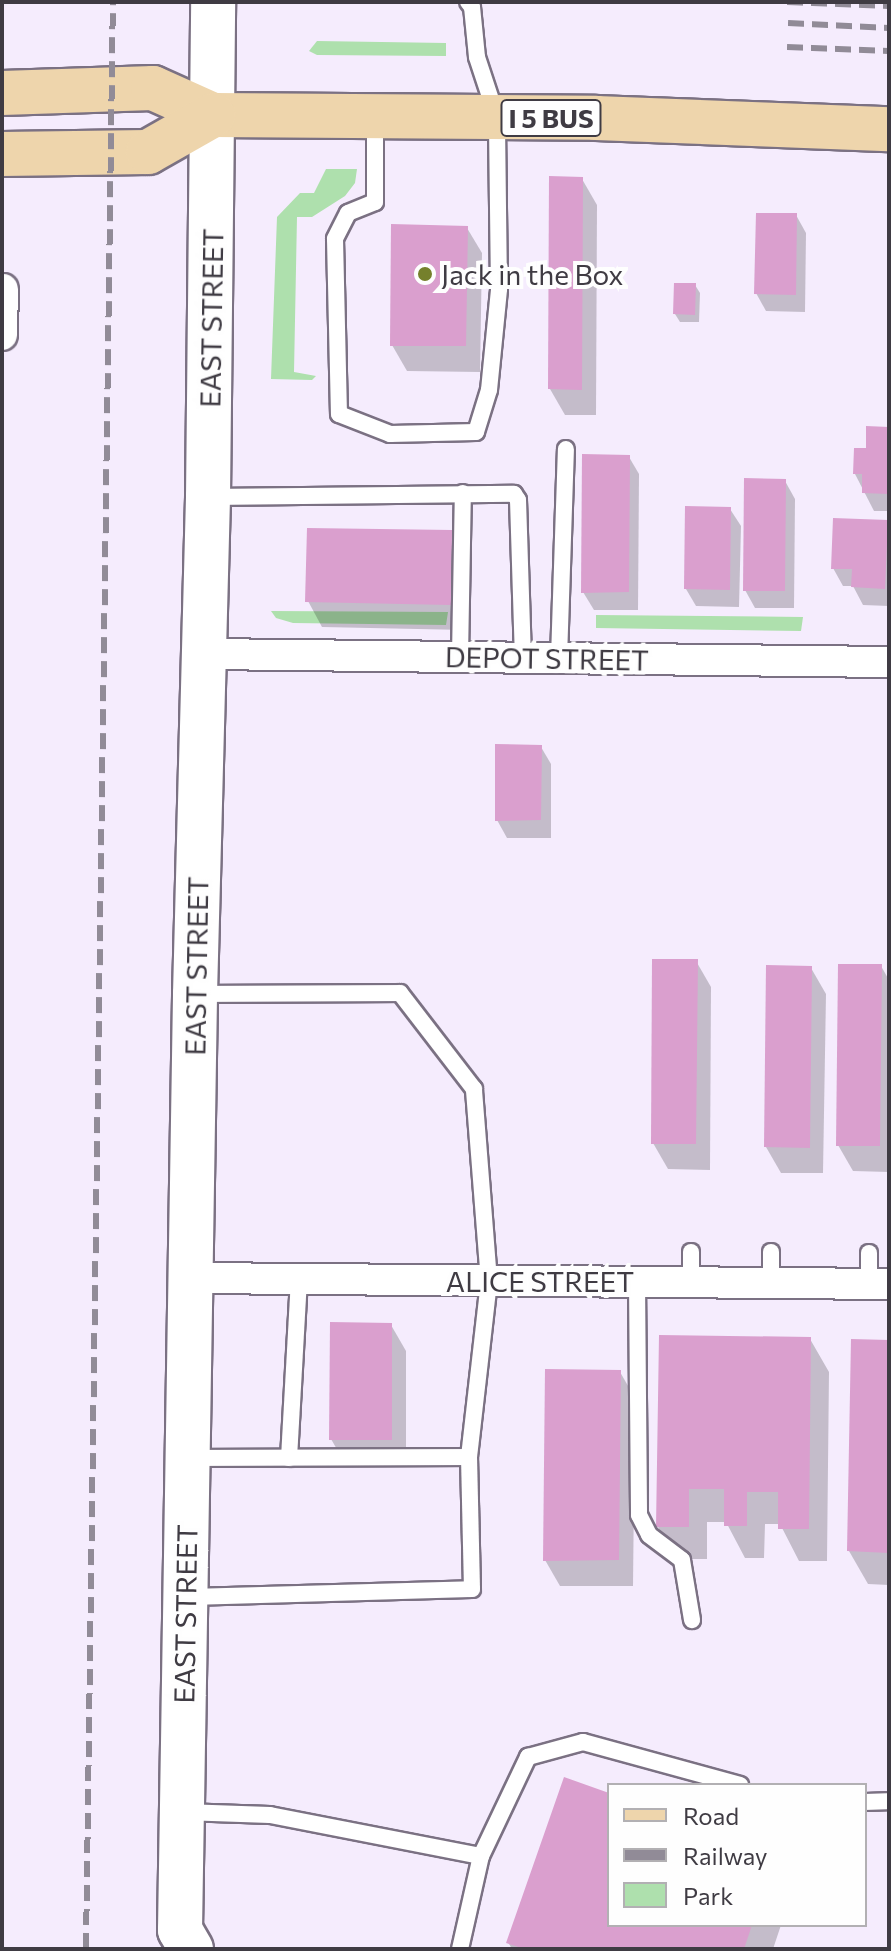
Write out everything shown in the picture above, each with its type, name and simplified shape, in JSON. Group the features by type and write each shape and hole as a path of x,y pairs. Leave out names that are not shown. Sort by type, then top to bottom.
{"main road":[{"name":"EAST STREET","path":"180,1943 195,994 208,497 213,2"},
{"name":"I 5 BUS","path":"2,93 153,88 213,115 497,118 889,129"},
{"path":"2,154 148,152 213,115"}],"street":[{"path":"2,335 3,289"},
{"name":"DEPOT STREET","path":"205,654 889,662"},
{"name":"ALICE STREET","path":"191,1278 879,1284"}],"lane":[{"path":"375,117 375,202 348,213 335,239 339,414 390,434 476,432 489,390 499,289 497,118 477,57 472,7 468,2"},
{"path":"559,658 566,449"},
{"path":"208,497 508,492 518,500 523,658"},
{"path":"460,657 463,493"},
{"path":"185,1597 472,1589 469,1457 489,1281 474,1089 400,993 195,994"},
{"path":"691,1252 691,1282"},
{"path":"771,1252 771,1284"},
{"path":"869,1253 879,1284"},
{"path":"289,1458 299,1279"},
{"path":"637,1282 639,1515 649,1535 682,1560 692,1620"},
{"path":"188,1458 469,1457"},
{"path":"460,1949 481,1856 528,1757 583,1742 733,1783"},
{"path":"867,1802 889,1801"},
{"path":"182,1812 270,1815 481,1856"}],"green space":[{"path":"317,41 446,43 446,56 317,55 309,51"},
{"path":"326,169 357,169 355,183 345,196 312,217 297,217 294,372 316,376 312,380 271,379 277,217 300,193 314,193"},
{"path":"271,611 448,612 446,625 293,623 276,618"},
{"path":"596,615 803,617 801,631 596,628"}],"building":[{"path":"549,176 583,177 582,390 548,389"},
{"path":"756,213 797,213 796,295 754,294"},
{"path":"391,224 468,226 466,346 390,346"},
{"path":"674,283 696,283 695,315 673,314"},
{"path":"866,426 889,427 889,494 862,493 862,474 853,474 854,448 866,448"},
{"path":"582,454 630,455 629,592 581,593"},
{"path":"744,478 786,479 785,591 743,591"},
{"path":"685,506 731,507 730,590 684,589"},
{"path":"833,518 888,520 885,589 851,587 852,569 831,569"},
{"path":"307,528 452,530 451,605 305,602"},
{"path":"495,744 542,745 541,820 495,821"},
{"path":"652,959 698,959 696,1144 651,1144"},
{"path":"838,964 882,964 880,1146 836,1146"},
{"path":"766,965 812,966 810,1148 764,1147"},
{"path":"330,1322 392,1323 392,1440 329,1440"},
{"path":"659,1335 811,1337 809,1529 778,1529 778,1492 747,1492 747,1526 724,1526 724,1489 689,1489 689,1527 656,1527"},
{"path":"851,1339 889,1340 889,1553 847,1551"},
{"path":"545,1369 621,1370 619,1560 543,1561"},
{"path":"564,1777 607,1792 607,1927 751,1927 744,1949 525,1949 506,1943"}],"railway":[{"path":"86,1949 113,2"},
{"path":"787,2 889,6"},
{"path":"788,23 889,28"},
{"path":"787,47 889,51"}],"place":[{"name":"Jack in the Box","path":"425,274"}]}
